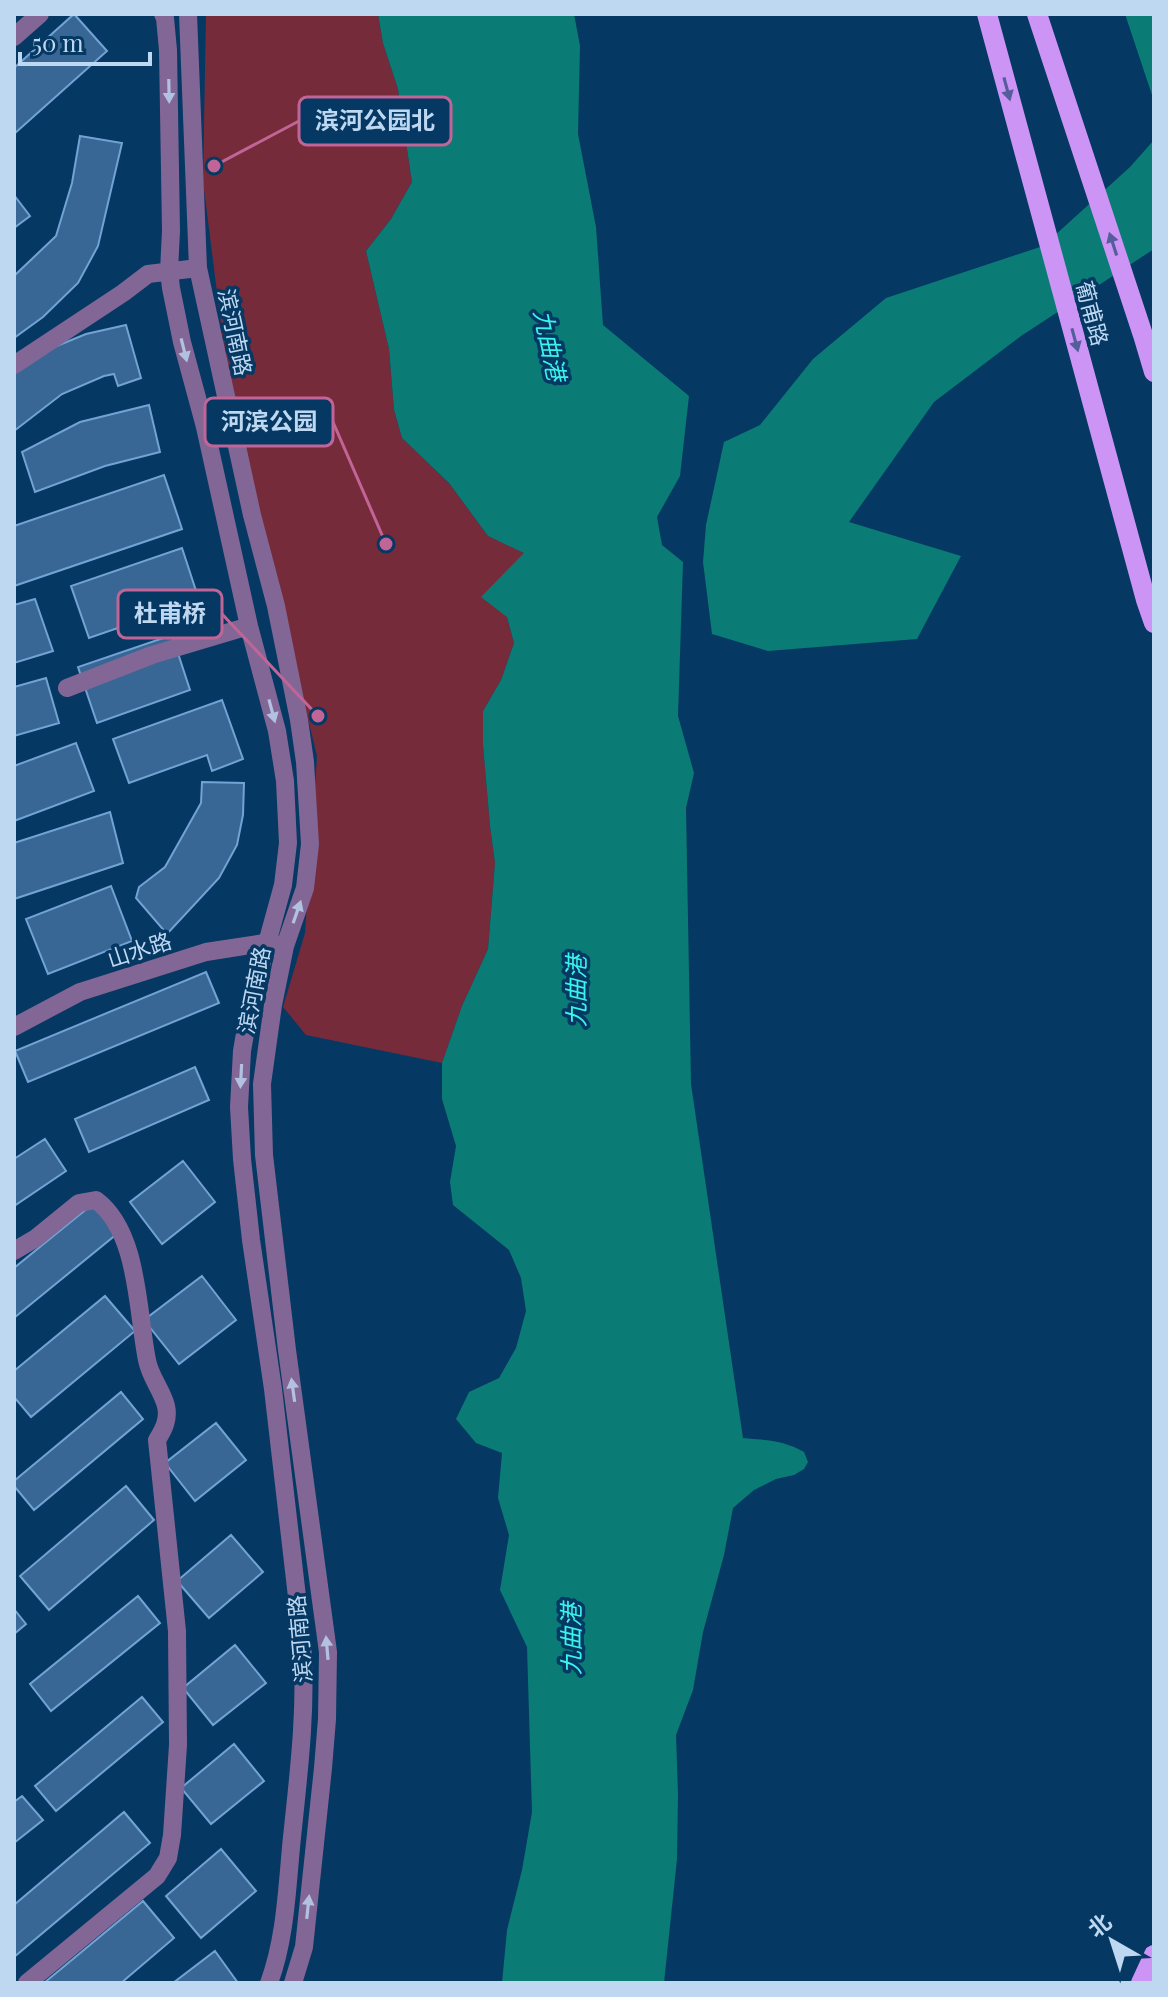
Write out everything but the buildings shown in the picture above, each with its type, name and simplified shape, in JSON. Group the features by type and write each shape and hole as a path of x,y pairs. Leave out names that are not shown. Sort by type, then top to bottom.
{"main road":[{"name":"葡甫路","path":"987,14 1154,623"},
{"name":"葡甫路","path":"1037,14 1149,333 1153,361"},
{"path":"1146,600 1154,634"},
{"path":"1141,1983 1154,1955"}],"street":[{"path":"14,37 40,14"},
{"path":"163,14 168,50 169,271 182,342 277,731 285,781 288,843 276,944 250,1005 242,1051 239,1107 248,1213 273,1389 305,1674 304,1716 287,1889 280,1947 269,1983"},
{"name":"滨河南路","path":"188,14 198,268 252,515 276,606 299,720 310,844 305,888 276,944 273,1005 262,1084 264,1155 328,1652 323,1768 304,1947 293,1983"},
{"path":"14,365 148,274 198,268"},
{"path":"67,688 152,655 249,626"},
{"name":"山水路","path":"14,1027 80,992 206,952 276,944"},
{"path":"14,1251 36,1238 79,1203 96,1200 107,1208 120,1228 129,1250 147,1363 166,1405 166,1426 157,1440 177,1631 178,1745 176,1795 168,1858 157,1876 27,1983"}],"shaded area":[{"path":"206,14 378,14 383,43 398,89 412,182 391,219 366,251 389,349 394,410 402,438 449,483 488,536 525,553 507,617 514,643 501,680 483,711 483,745 495,863 488,949 462,1006 442,1063 306,1035 283,1007 305,933 317,756 230,396 203,181"}],"water":[{"name":"九曲港","path":"378,14 574,14 580,46 578,134 596,227 603,325 689,396 680,476 657,517 662,545 683,562 678,716 694,773 686,808 691,1084 743,1438 789,1445 804,1452 808,1462 804,1469 794,1475 776,1479 754,1490 733,1508 703,1632 693,1690 676,1735 677,1859 664,1983 502,1983 507,1930 532,1812 527,1647 500,1590 509,1535 498,1498 502,1453 476,1443 456,1419 469,1392 499,1378 516,1348 526,1311 521,1278 509,1250 453,1205 450,1182 456,1146 442,1099 442,1063 462,1006 488,949 495,863 483,745 483,711 501,680 514,643 507,617 481,597 524,553 488,536 449,483 402,438 394,410 389,349 366,251 391,219 412,182 398,89 383,43"},
{"path":"1125,14 1154,14 1154,101"},
{"path":"1154,140 1154,249 1021,336 934,402 849,522 961,556 917,639 768,651 712,634 703,562 706,525 724,442 760,425 813,359 886,298 1043,246 1130,167"}],"place":[{"name":"滨河公园北","path":"214,166"},
{"name":"河滨公园","path":"386,544"},
{"name":"杜甫桥","path":"318,716"}]}
